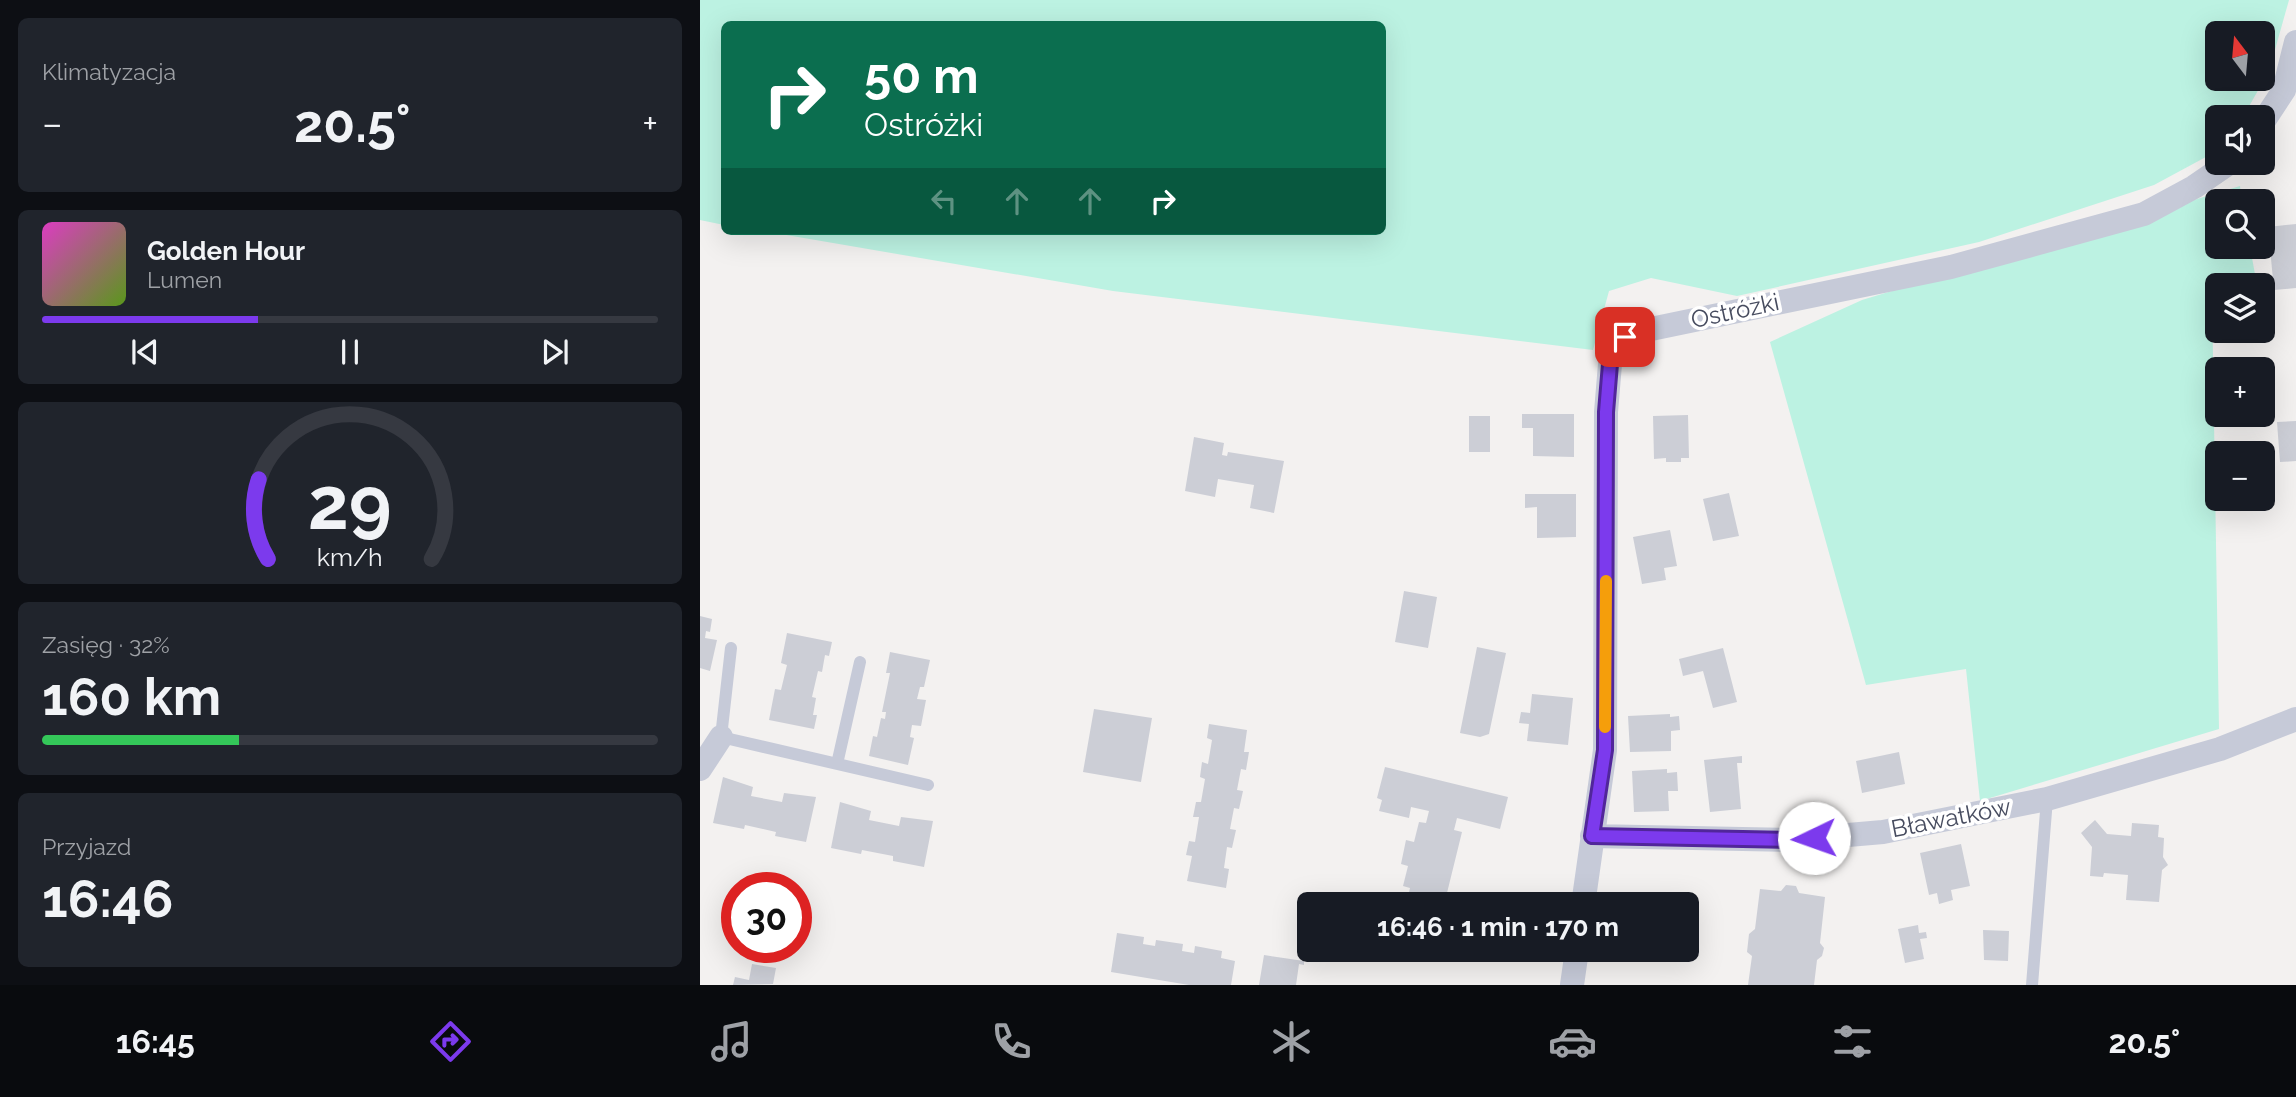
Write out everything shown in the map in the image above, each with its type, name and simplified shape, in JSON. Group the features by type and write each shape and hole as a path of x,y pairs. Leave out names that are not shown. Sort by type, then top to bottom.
{"street":[{"path":"2274,105 2284,90 2296,42"},
{"name":"Ostróżki","path":"1585,892 1605,750 1606,412 1611,352 1625,337 1651,329 1951,267 2144,214 2212,175"},
{"name":"Bławatków","path":"1592,836 1790,840 1883,832 2047,799 2220,749 2296,719"},
{"path":"700,769 721,737"},
{"path":"1572,985 1575,962"}],"lane":[{"path":"731,648 721,737 928,785"},
{"path":"837,764 860,663"},
{"path":"2032,985 2047,799"}],"green space":[{"path":"700,0 2289,0 2275,50 2275,21 2205,21 2205,91 2258,91 2250,105 2205,105 2205,157 2154,185 1979,242 1737,296 1651,278 1609,291 1593,350 1113,291 786,235 1386,235 1386,21 721,21 721,224 700,220"},
{"path":"2205,197 2205,259 2252,259 2255,273 2205,273 2205,343 2213,343 2213,357 2205,357 2205,427 2214,427 2214,441 2205,441 2205,511 2215,511 2219,729 1980,801 1966,669 1866,685 1770,342 1862,300"}],"building":[{"path":"2296,224 2296,288 2275,290 2275,273 2272,273 2271,259 2275,259 2275,226"},
{"path":"1522,414 1574,414 1574,457 1533,456 1533,428 1522,428"},
{"path":"1688,415 1689,458 1681,458 1681,462 1666,462 1666,458 1654,459 1653,416"},
{"path":"1469,416 1490,416 1490,452 1469,452"},
{"path":"2296,421 2296,461 2280,462 2277,422"},
{"path":"1194,437 1224,443 1222,455 1227,456 1228,452 1284,461 1274,513 1250,508 1254,485 1218,479 1215,497 1185,491"},
{"path":"1729,493 1739,536 1713,541 1703,499"},
{"path":"1525,494 1576,494 1576,537 1537,538 1537,507 1525,508"},
{"path":"1670,530 1677,566 1664,568 1666,580 1642,584 1633,537"},
{"path":"1404,591 1437,597 1428,648 1395,642"},
{"path":"700,616 712,619 710,632 706,631 705,638 717,640 710,671 700,668"},
{"path":"787,633 832,642 829,656 825,655 822,672 818,671 812,697 816,698 814,729 769,720 775,689 781,690 787,665 781,663"},
{"path":"1477,647 1506,653 1489,734 1480,737 1460,733"},
{"path":"1723,648 1737,702 1713,708 1703,671 1683,676 1679,659"},
{"path":"890,652 930,660 924,687 920,687 917,699 926,700 921,726 912,725 910,737 914,738 908,765 869,756 873,736 877,737 881,718 885,719 886,712 882,712 890,673 886,673"},
{"path":"1532,694 1573,698 1568,745 1527,741 1529,724 1519,723 1521,712 1530,713"},
{"path":"1094,709 1152,718 1141,782 1083,772"},
{"path":"1670,714 1670,717 1679,716 1680,730 1671,731 1671,751 1630,752 1628,716"},
{"path":"1209,724 1247,730 1244,752 1249,752 1246,770 1241,769 1237,790 1243,791 1239,809 1234,808 1230,829 1236,830 1232,848 1227,847 1224,868 1229,869 1226,888 1187,881 1192,856 1186,855 1189,841 1195,842 1199,817 1193,817 1196,802 1201,802 1205,779 1200,777 1202,762 1208,764 1212,740 1207,738"},
{"path":"1899,752 1905,784 1862,793 1856,761"},
{"path":"1742,756 1742,763 1737,763 1741,809 1710,812 1704,760"},
{"path":"1385,767 1508,797 1500,829 1457,818 1454,830 1462,832 1447,892 1409,892 1410,888 1403,886 1408,866 1401,864 1406,840 1414,842 1419,822 1426,823 1429,811 1411,807 1409,818 1379,811 1382,800 1377,798"},
{"path":"1667,769 1667,773 1677,772 1678,791 1668,791 1669,811 1634,812 1632,771"},
{"path":"723,777 753,787 751,796 782,802 784,793 816,797 806,842 775,836 776,832 745,825 744,829 713,823"},
{"path":"840,802 871,811 869,820 899,826 901,817 933,821 924,867 893,861 893,856 862,850 861,854 831,848"},
{"path":"2095,820 2107,834 2131,836 2132,823 2159,825 2158,837 2164,838 2163,857 2168,865 2162,870 2159,902 2126,900 2128,875 2104,873 2103,877 2090,876 2092,847 2081,833"},
{"path":"1961,844 1970,886 1951,890 1953,900 1939,904 1937,893 1929,895 1920,853"},
{"path":"1786,885 1796,886 1799,893 1825,897 1820,943 1824,948 1822,956 1817,960 1814,985 1748,985 1752,956 1747,952 1749,934 1755,929 1760,889 1781,891"},
{"path":"1918,925 1919,933 1926,932 1927,938 1920,939 1924,959 1905,963 1898,929"},
{"path":"1983,930 2009,931 2008,961 1984,960"},
{"path":"1117,933 1144,937 1143,944 1155,946 1156,940 1183,944 1182,951 1194,953 1195,946 1222,951 1221,958 1235,961 1231,985 1189,985 1111,972"},
{"path":"1264,955 1304,962 1304,965 1299,964 1296,985 1259,985"},
{"path":"752,964 776,968 773,984 733,985 735,977 749,980"}],"slow traffic":[{"path":"1605,727 1606,581"}],"route":[{"path":"1625,337 1611,352 1606,412 1605,750 1592,836 1790,840 1814,838"}]}
